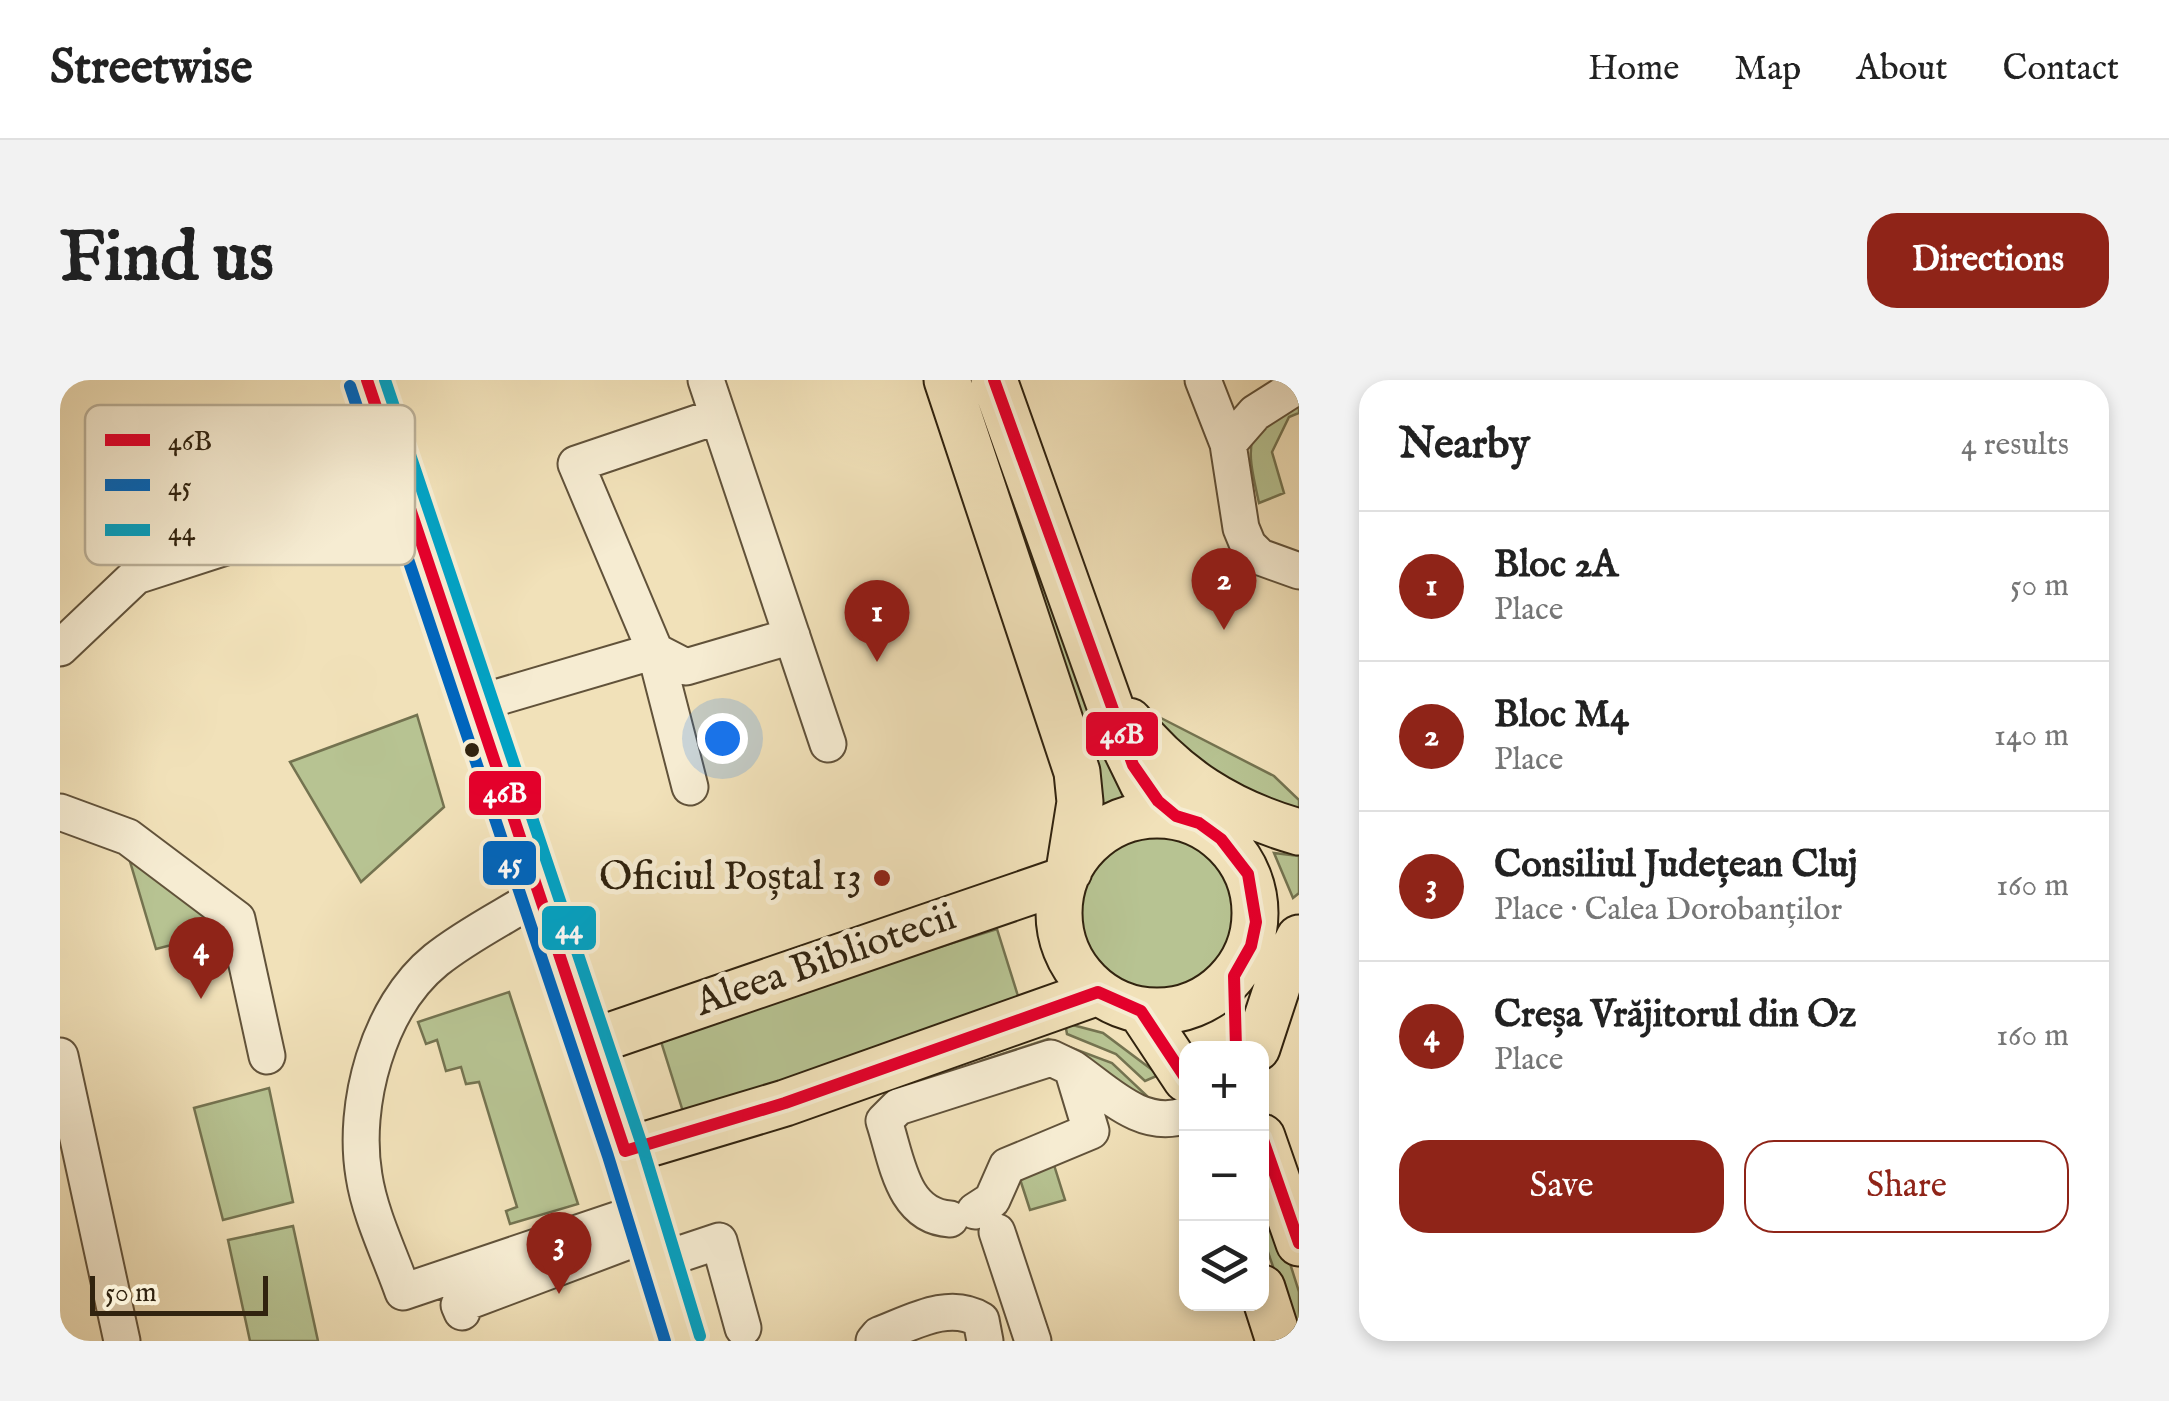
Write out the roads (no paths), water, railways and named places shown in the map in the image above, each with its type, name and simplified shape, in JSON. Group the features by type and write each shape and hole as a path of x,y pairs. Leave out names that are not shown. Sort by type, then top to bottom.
{"main road":[{"path":"366,380 375,405"},
{"path":"947,380 1078,772 1079,817 1058,901 1062,935 1082,976 1098,992 1141,1011 1182,1009 1219,991 1299,909"},
{"path":"994,380 1102,687 1143,784 1236,853 1252,886 1256,922 1237,972 1236,1041"},
{"path":"415,519 625,1151 684,1341"},
{"path":"1102,687 1151,748 1184,779 1226,806 1299,832"},
{"path":"1066,875 1080,852 1112,825 1154,814 1299,844"},
{"name":"Aleea Bibliotecii","path":"589,1043 1066,875"},
{"path":"1259,1041 1282,972 1299,938"},
{"path":"625,1151 784,1104 1098,992"},
{"path":"1141,1011 1179,1068"},
{"path":"1269,1157 1299,1242"},
{"path":"1269,1310 1279,1341"}],"street":[{"path":"706,380 828,744"},
{"path":"1203,380 1228,444 1241,528 1248,545 1260,556 1299,572"},
{"path":"1228,444 1255,412 1299,385"},
{"path":"690,787 655,651 576,464 718,416"},
{"path":"60,648 136,576 170,565"},
{"path":"476,704 655,651 686,667 792,636"},
{"path":"60,812 128,838 237,920 267,1056"},
{"path":"540,895 434,961 397,1008 370,1071 359,1137 364,1180 403,1292 651,1235 719,1241 743,1328"},
{"path":"941,1049 971,1084"},
{"path":"60,1056 122,1341"},
{"path":"974,1221 930,1218 912,1204 884,1121 898,1107 1052,1058 1148,1120 1179,1118"},
{"path":"974,1221 992,1200 1008,1166 1091,1131 1072,1068"},
{"path":"974,1221 1033,1341"},
{"path":"462,1312 459,1306 651,1235"},
{"path":"874,1341 879,1335 944,1312 965,1310 980,1320 985,1341"}],"place":[{"name":"Bloc M4","path":"1224,630"},
{"name":"Bloc 2A","path":"877,662"},
{"name":"Oficiul Poștal 13","path":"882,878"},
{"name":"Creșa Vrăjitorul din Oz","path":"201,999"},
{"name":"Consiliul Județean Cluj","path":"559,1294"}]}
